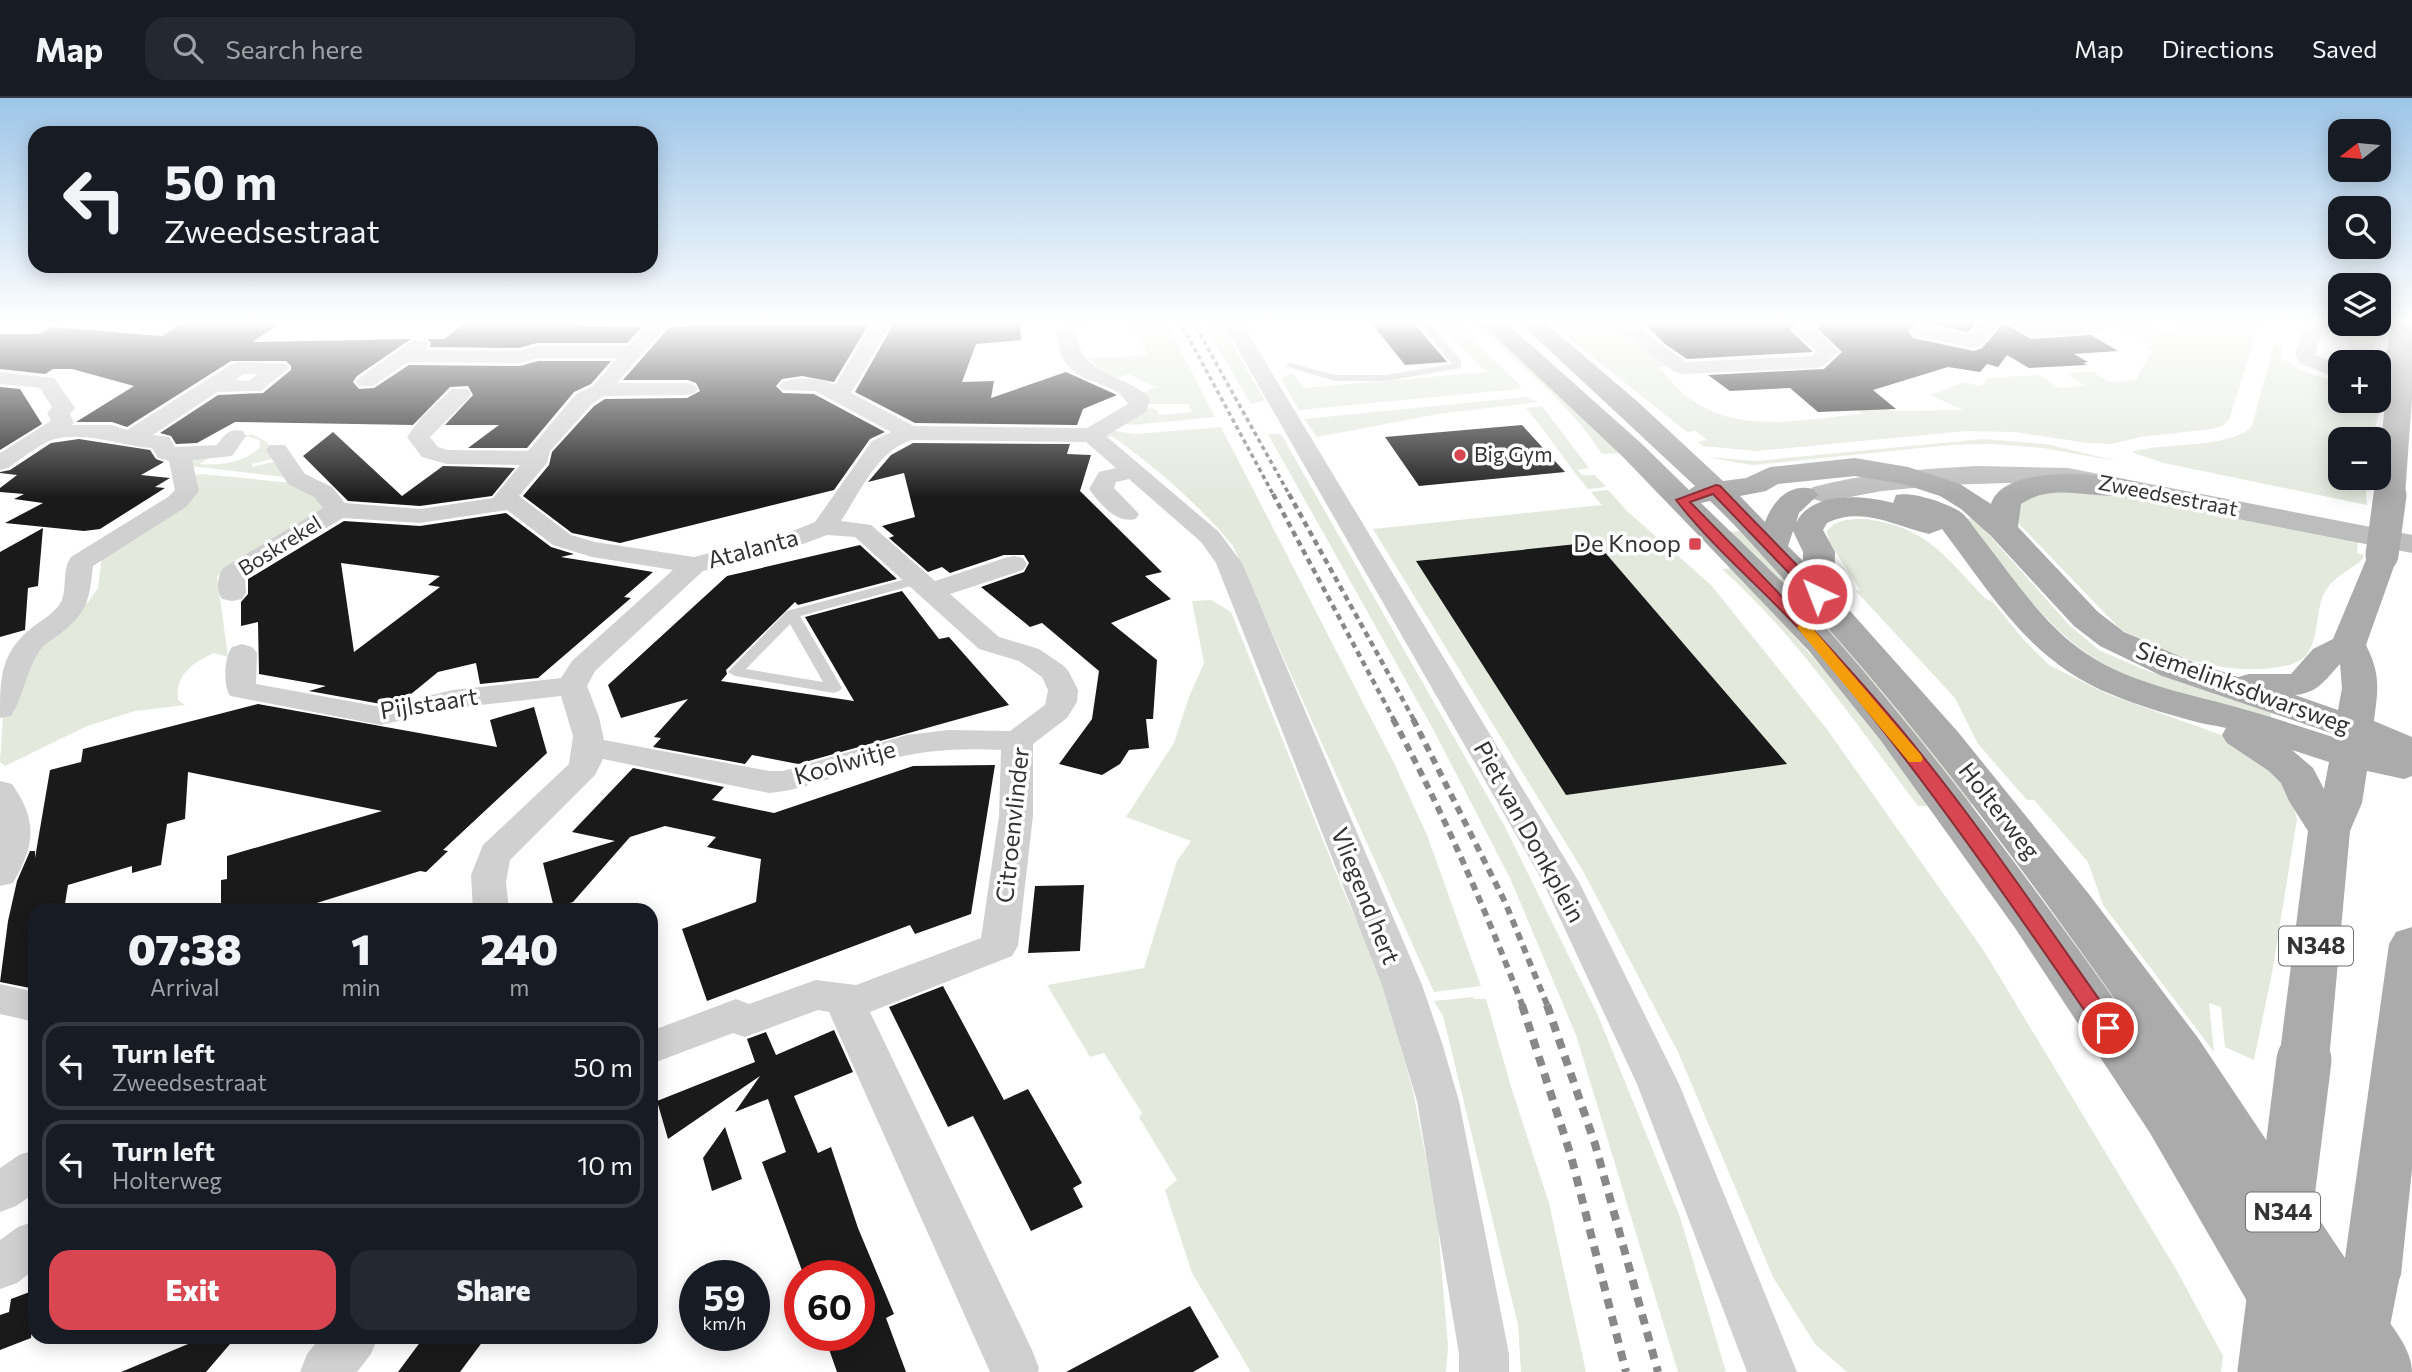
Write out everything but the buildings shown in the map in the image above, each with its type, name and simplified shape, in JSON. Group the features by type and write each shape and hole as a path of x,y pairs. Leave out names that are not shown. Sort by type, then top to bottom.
{"main road":[{"name":"Holterweg","path":"1555,379 1601,421 1773,546 1944,740 2072,904 2180,1052 2385,1372"},
{"name":"Holterweg","path":"1595,379 1681,456 1821,644 1895,733 1958,815 2169,1117 2322,1372"},
{"path":"2213,697 2300,684 2310,678 2326,657 2348,645 2382,555 2390,495 2397,386"},
{"path":"1681,456 1711,467 1770,476"},
{"name":"Zweedsestraat","path":"1709,497 1762,484 1770,476 1855,467"},
{"name":"Siemelinksdwarsweg","path":"1855,467 1922,480 1962,497 2002,528 2099,630 2213,697 2223,715 2351,741 2382,737 2412,753"},
{"path":"2002,528 2007,500 2025,488 2062,483 2121,487"},
{"path":"1773,546 1785,509 1813,494"},
{"name":"Zweedsestraat","path":"1709,497 1867,494 1897,499 1933,510 1961,533"},
{"path":"1817,594 1819,552 1808,530 1814,517 1832,509 1861,507 1889,511 1961,533"},
{"name":"Siemelinksdwarsweg","path":"1961,533 2035,627 2065,655 2127,688 2213,697"},
{"name":"N348","path":"2265,1372 2329,831 2342,803 2360,667 2348,645"},
{"path":"2213,697 2299,777 2309,801 2329,831"},
{"path":"2351,741 2412,768"},
{"path":"2353,1372 2372,1275 2412,944"}],"street":[{"path":"0,463 64,423 58,413 64,408 47,382 17,379"},
{"path":"366,382 370,379"},
{"path":"609,379 600,390 584,399 539,450 539,458 505,497 562,540 593,549 694,565"},
{"path":"839,395 848,379"},
{"path":"1092,435 1138,407 1139,400 1132,393 1103,379"},
{"name":"Piet van Donkplein","path":"1266,379 1561,882 1658,1084 1772,1372"},
{"path":"790,386 819,385 910,433"},
{"path":"127,439 149,428 212,386"},
{"path":"600,390 687,389"},
{"path":"460,394 429,423 418,438 430,452 447,457 539,458"},
{"path":"49,432 111,432 127,439 161,442 166,453 176,454 224,451 235,436"},
{"name":"Atalanta","path":"572,686 582,667 694,565 794,539 824,527 880,446 910,433 1092,435"},
{"name":"Vliegend hert","path":"1092,435 1210,537 1229,563 1250,622 1402,985 1438,1101 1485,1354 1484,1372"},
{"name":"Boskrekel","path":"232,593 232,574 338,510 323,492 296,479 277,450"},
{"name":"Zweedsestraat","path":"1855,467 1913,455 1961,450 2001,451 2412,528"},
{"name":"Zweedsestraat","path":"1922,480 1928,470 1936,466 1973,461 2001,451"},
{"path":"0,651 29,643 72,609 75,603 77,567 84,558 185,496 187,491 180,457 176,454"},
{"path":"1127,514 1101,488 1107,477 1135,471"},
{"name":"Zweedsestraat","path":"1813,494 1922,480 2026,474 2068,477 2412,544"},
{"name":"Siemelinksdwarsweg","path":"1922,480 1924,488 1961,533"},
{"path":"338,510 420,516 513,502"},
{"name":"Citroenvlinder","path":"658,1045 736,1015 745,1021 816,995 857,1000 999,946 1016,816 1017,741 1056,711 1063,690 1059,678 1041,661 1029,655 989,643 862,530 824,527"},
{"path":"923,586 1014,564"},
{"path":"0,709 11,678 29,643"},
{"name":"Pijlstaart","path":"242,653 241,690 381,716 453,699 572,686"},
{"path":"490,903 487,884 495,854 584,768 591,747 572,686"},
{"name":"Koolwitje","path":"591,747 769,782 785,781 886,750 925,742 949,739 1017,741"},
{"path":"0,792 12,806 15,830 0,874"},
{"path":"843,998 1014,1368"},
{"path":"0,999 28,1005"},
{"path":"0,1192 28,1174"},
{"path":"0,1266 28,1247"},
{"path":"325,1372 347,1344"}],"lane":[{"path":"792,614 834,688 735,672 792,614 923,586"}],"shaded area":[{"path":"1140,379 1196,379 1215,417 1132,425 1121,422 1145,408 1155,409 1160,415 1192,412 1188,404 1148,404 1144,392 1155,387"},
{"path":"1237,379 1253,379 1265,401 1251,404"},
{"path":"1281,379 1298,379 1304,388 1401,379 1514,379 1521,386 1518,389 1299,410"},
{"path":"1536,379 1543,379 1623,453 1602,454 1557,399"},
{"path":"1621,379 1669,379 1688,398 1713,412 1734,418 1779,422 1862,414 1857,409 1879,402 1890,411 1963,410 1930,395 1965,382 1979,386 1986,379 2046,379 2059,388 2085,386 2075,379 2105,379 2109,382 2242,379 2229,420 2222,426 2140,437 2112,444 2015,432 1966,431 1756,451 1703,446 1698,442 1707,440 1696,431 1687,432"},
{"path":"2264,379 2328,379 2328,413 2379,413 2375,427 2328,427 2328,490 2366,490 2367,505 2164,463 2131,452 2213,442 2242,433 2252,426"},
{"path":"1527,397 1538,402 1438,414 1317,437 1304,419"},
{"path":"1542,406 1589,468 1577,470 1582,475 1595,475 1606,487 1588,489 1526,408"},
{"path":"1221,427 1394,763 1427,835 1481,986 1434,992 1233,546 1192,501 1160,474 1112,436 1105,438 1105,432 1110,430 1135,434"},
{"path":"252,434 267,442 275,458 252,464 252,467 277,461 284,477 190,466 188,457 209,457 200,464 208,464 232,462 248,456 260,447 260,441 240,437"},
{"path":"1268,434 1281,434 1505,827 1597,1013 1680,1217 1726,1372 1678,1372 1576,1035 1510,878 1433,729"},
{"path":"1983,439 2046,444 2117,461 2042,448 1992,444 1951,445 1752,465 1706,457 1756,461"},
{"path":"194,475 293,483 327,506 217,576 228,657 214,653 187,670 179,683 178,691 178,700 185,705 135,711 87,726 5,766 0,762 3,715 37,649 88,602 98,588 102,557"},
{"path":"2078,488 2358,541 2357,553 2364,555 2362,560 2328,587 2321,602 2311,646 2301,659 2287,666 2259,669 2217,666 2176,655 2119,628 2020,525 2019,505 2034,494"},
{"path":"1608,490 1627,511 1711,585 1826,728 1984,951 2177,1271 2223,1356 2221,1372 1847,1372 1815,1344 1773,1277 1678,1052 1583,871 1373,529 1602,505 1591,492"},
{"path":"1974,518 2070,626 2099,650 2145,670 2271,708 2271,723 2148,685 2102,663 2081,649 2034,605 1961,519"},
{"path":"1865,519 1905,529 1933,546 1986,599 1992,601 2023,639 2049,665 2107,694 2224,736 2286,780 2297,819 2272,973 2254,1060 2225,1047 2221,1007 2209,1003 2214,1052 2103,905 2088,862 2034,800 2027,800 1978,744 1955,698 1856,591 1860,590 1829,542 1827,531 1839,522"},
{"path":"1744,531 1806,598 1976,804 1970,805 1727,532"},
{"path":"1734,568 1826,672 1932,806 1918,806 1801,653 1776,623 1722,569"},
{"path":"1211,600 1231,612 1343,890 1379,970 1413,1091 1437,1215 1448,1346 1446,1372 1251,1372 1192,1273 1165,1190 1177,1180 1139,1117 1142,1113 1104,1053 1090,1057 1047,985 1144,968 1177,861 1191,841 1126,817 1174,743 1189,697 1204,663 1192,601"},
{"path":"1473,997 1486,999 1549,1203 1586,1372 1521,1372 1518,1325 1443,1016 1434,1001"}],"railway":[{"path":"1211,379 1274,496"},
{"path":"1225,379 1290,496"},
{"path":"1273,494 1394,720"},
{"path":"1289,494 1414,720"},
{"path":"1393,719 1462,861 1523,1007"},
{"path":"1413,719 1505,902 1548,1007"},
{"path":"1522,1005 1571,1156 1626,1372"},
{"path":"1547,1005 1595,1144 1658,1372"}],"slow traffic":[{"path":"1804,627 1915,759"}],"place":[{"name":"Big Gym","path":"1460,455"},
{"name":"De Knoop","path":"1695,544"}],"route":[{"path":"1817,594 1716,489 1682,500 1821,644 1895,733 1988,855 2108,1028"}]}
